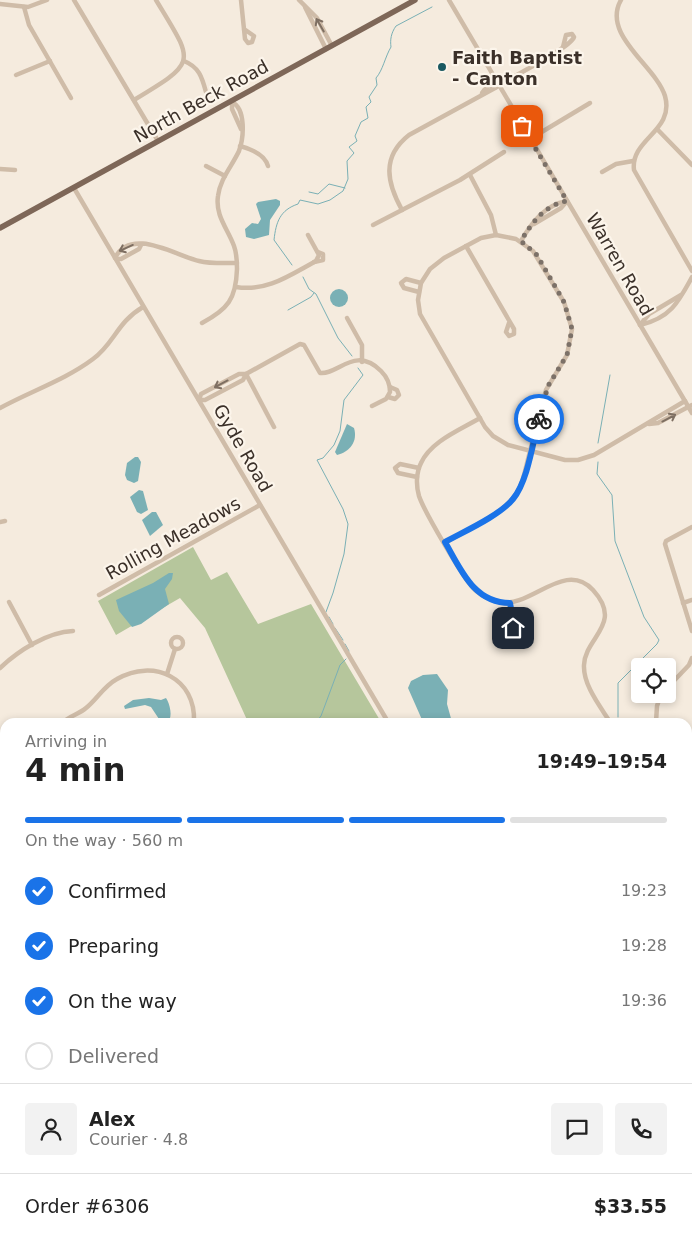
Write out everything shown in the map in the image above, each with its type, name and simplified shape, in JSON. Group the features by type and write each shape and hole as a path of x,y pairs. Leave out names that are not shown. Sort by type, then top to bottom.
{"main road":[{"name":"North Beck Road","path":"0,228 415,0"}],"street":[{"path":"0,4 8,2 24,7 47,0"},
{"path":"74,0 158,141"},
{"path":"134,100 174,76 184,60 182,44 157,0"},
{"path":"241,0 244,29"},
{"path":"299,0 326,50"},
{"name":"Warren Road","path":"449,0 685,401 690,406 692,413"},
{"path":"621,0 616,12 618,27 664,95 666,113 658,130 639,149 633,162 636,178 662,216 692,271"},
{"path":"24,7 29,25 71,98"},
{"path":"304,7 310,10 316,18 332,46"},
{"path":"402,210 392,192 389,175 391,160 398,146 409,135 563,47"},
{"path":"16,75 50,60"},
{"path":"184,60 199,71 206,92"},
{"path":"202,323 223,310 236,287 237,263 235,247 218,211 218,197 225,176 240,146 242,131 242,114 237,104 232,102"},
{"path":"530,139 590,103"},
{"path":"658,130 692,165"},
{"path":"240,146 257,154 268,166"},
{"path":"373,226 470,175 504,152"},
{"path":"602,172 616,164 633,162"},
{"path":"206,166 225,176"},
{"path":"0,169 15,170"},
{"path":"470,175 491,214 496,235"},
{"name":"Gyde Road","path":"74,188 386,718"},
{"path":"521,241 531,225 547,209 557,202 567,201"},
{"path":"445,542 511,501 521,485 530,451 546,390 567,355 572,329 564,302 537,255 521,241 509,236 496,235 481,238 435,264 422,281 419,292 419,307 423,320 488,431 498,440 530,451 565,460 582,459 594,455 649,424 655,417 685,401"},
{"path":"236,287 251,289 268,286 314,262 318,258 318,252 308,236"},
{"path":"115,258 118,252 132,245 157,245 199,262 237,263"},
{"path":"466,246 509,324"},
{"path":"640,325 654,322 673,309 692,277"},
{"path":"419,292 404,288 401,283 406,279 422,281"},
{"path":"640,325 649,314 682,294"},
{"path":"0,408 69,374 92,360 125,319 143,306"},
{"path":"347,318 362,345 362,362"},
{"path":"199,400 202,394 239,374 246,374 300,344 304,345 320,374 324,374 349,362 362,362 376,367 382,372 390,387 388,397"},
{"path":"246,374 274,427"},
{"path":"372,406 388,397 395,399 399,395 396,389 390,387"},
{"path":"649,424 658,423 690,406"},
{"path":"480,418 434,446 424,457 417,477 421,500 476,590 493,600 510,603 527,599 563,580 584,584 595,593 600,600 604,620 598,638 586,655 584,671 588,683 608,718"},
{"path":"417,477 398,473 396,468 400,464 419,468"},
{"name":"Rolling Meadows","path":"99,594 260,504"},
{"path":"692,527 666,541 665,544 692,631"},
{"path":"683,603 692,600"},
{"path":"9,602 32,644"},
{"path":"510,603 512,614"},
{"path":"0,668 32,644 63,631 72,631"},
{"path":"167,674 175,649"},
{"path":"676,678 691,660"},
{"path":"69,718 88,706 105,687 117,678 147,671 167,674 179,681 191,696 194,718"},
{"path":"656,718 657,703"}],"green space":[{"path":"193,547 211,580 227,572 258,624 311,604 379,718 246,718 205,628 180,598 116,635 98,601"}],"water":[{"path":"276,199 280,201 280,205 270,220 269,235 254,239 246,237 245,229 252,223 258,224 261,219 256,204"},
{"path":"339,289 345,292 348,298 345,304 339,307 333,304 330,298 333,292"},
{"path":"347,424 354,428 354,441 349,449 337,455 335,452"},
{"path":"138,457 141,462 138,481 134,483 127,480 125,475 127,463"},
{"path":"139,490 143,491 148,510 141,514 137,512 130,497"},
{"path":"152,512 156,512 163,525 150,536 142,520"},
{"path":"169,573 173,573 172,579 165,589 169,604 141,624 132,627 119,611 116,600 153,583"},
{"path":"437,674 448,690 447,704 451,718 421,718 408,688 411,681 423,675"},
{"path":"149,698 161,700 166,698 169,704 170,718 158,718 151,707 145,705 125,709 124,706 133,700"}],"waterway":[{"path":"292,265 274,240 280,218 283,213 298,204 300,200 318,204 330,200 343,191 348,179 347,161 354,153 349,147 357,141 355,136 361,122 368,118 366,107 371,102 369,97 377,85 376,78 391,47 393,31 396,26 432,7"},
{"path":"309,192 318,194 329,184 345,188"},
{"path":"303,277 309,289 316,294 338,338 352,356"},
{"path":"288,310 311,297 314,293"},
{"path":"326,612 344,554 348,524 343,509 317,460 323,458 334,445 340,431 344,400 363,375 358,368"},
{"path":"598,443 610,375"},
{"path":"598,462 597,474 612,495 615,541 644,617 659,640 618,683 618,717"},
{"path":"329,617 333,624"},
{"path":"335,628 343,640"},
{"path":"345,644 349,651"},
{"path":"319,718 340,665 346,659"}],"way so far":[{"path":"522,126 567,201 557,202 539,215 521,241 537,255 564,302 570,315 572,329 570,348 546,390 539,419"}],"place":[{"name":"Faith Baptist - Canton","path":"442,67"}],"route":[{"path":"513,628 517,624 512,614 510,603 502,603 484,597 476,590 467,581 445,542 506,506 514,498 521,485 539,419"}]}
